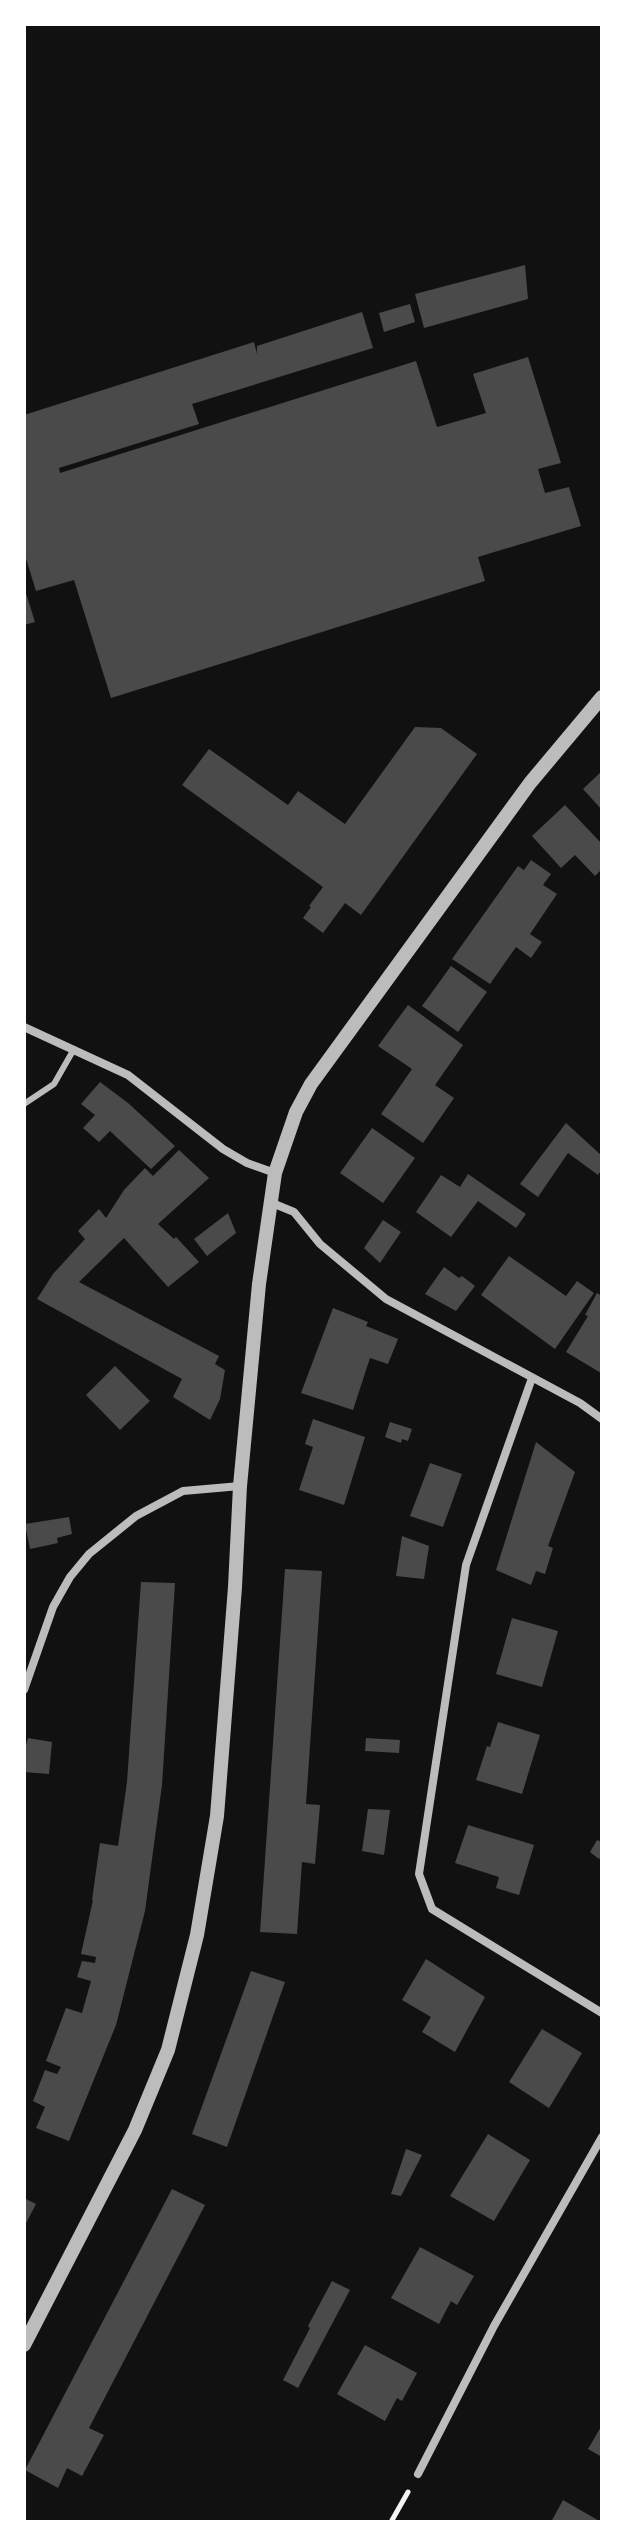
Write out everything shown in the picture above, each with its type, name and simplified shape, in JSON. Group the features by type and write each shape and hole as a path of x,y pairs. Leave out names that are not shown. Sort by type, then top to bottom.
{"street":[{"path":"24,2345 135,2130 168,2050 194,1949 217,1816 240,1486 259,1284 275,1173 296,1112 311,1084 530,783 602,697"},
{"path":"24,1027 128,1075 223,1149 247,1163 275,1173"},
{"path":"272,1203 294,1212 320,1244 386,1299 580,1403 602,1419"},
{"path":"532,1378 466,1565 419,1874 432,1909 602,2013"},
{"path":"24,1690 53,1607 70,1577 89,1554 136,1516 183,1491 240,1486"},
{"path":"418,2474 494,2326 602,2137"}],"lane":[{"path":"24,1104 54,1084 74,1049"}],"path":[{"path":"391,2522 418,2474"}],"building":[{"path":"525,265 528,299 424,328 415,294"},
{"path":"410,304 415,322 384,332 379,313"},
{"path":"362,312 373,348 192,404 199,424 59,468 60,473 416,361 437,427 486,413 473,374 528,357 561,463 538,469 545,493 569,487 581,526 478,557 485,581 111,698 74,580 36,591 24,552 24,415 254,342 257,354 257,346"},
{"path":"24,587 35,622 24,625"},
{"path":"415,727 441,728 477,754 361,915 345,903 323,933 303,918 323,887 182,785 209,749 288,805 298,791 345,824"},
{"path":"602,771 602,810 583,789"},
{"path":"565,805 602,844 602,869 595,876 575,855 561,868 532,836"},
{"path":"531,860 551,874 543,885 557,894 530,934 542,942 531,958 516,947 490,984 452,959 518,866 524,870"},
{"path":"451,966 487,992 458,1032 422,1006"},
{"path":"408,1005 463,1045 435,1085 454,1098 423,1143 381,1114 412,1069 378,1046"},
{"path":"100,1082 175,1146 151,1169 110,1131 99,1142 83,1128 95,1115 81,1104"},
{"path":"566,1123 602,1156 602,1169 598,1175 568,1153 538,1197 520,1184"},
{"path":"372,1128 415,1158 383,1203 340,1173"},
{"path":"179,1150 209,1178 158,1224 174,1239 176,1237 199,1262 168,1287 124,1238 79,1282 219,1356 215,1364 225,1370 220,1399 210,1420 173,1397 182,1379 37,1299 53,1274 85,1239 78,1231 99,1209 106,1218 124,1190 145,1168 153,1176"},
{"path":"468,1174 526,1214 516,1228 478,1201 451,1237 416,1212 441,1175 460,1187"},
{"path":"228,1213 236,1233 207,1256 194,1239"},
{"path":"383,1220 401,1232 380,1263 364,1248"},
{"path":"509,1256 566,1296 577,1281 594,1293 555,1349 481,1295"},
{"path":"444,1267 475,1286 456,1311 425,1294"},
{"path":"597,1293 602,1296 601,1373 566,1352 588,1316 585,1315"},
{"path":"333,1308 368,1322 366,1326 398,1339 388,1364 370,1358 353,1410 301,1393"},
{"path":"115,1366 150,1401 120,1430 86,1395"},
{"path":"313,1419 365,1437 344,1505 299,1490 313,1447 305,1444"},
{"path":"390,1422 412,1429 408,1441 402,1439 401,1443 385,1437"},
{"path":"536,1442 575,1472 548,1546 553,1548 545,1574 536,1571 531,1585 496,1570"},
{"path":"430,1463 462,1474 443,1527 410,1516"},
{"path":"69,1517 72,1534 57,1538 58,1543 30,1549 25,1524"},
{"path":"402,1536 429,1546 424,1579 396,1576"},
{"path":"285,1569 322,1571 306,1804 320,1805 315,1864 302,1862 297,1934 260,1932"},
{"path":"141,1582 175,1583 162,1785 145,1911 116,2025 69,2141 36,2128 45,2107 33,2101 45,2070 57,2074 61,2067 46,2061 66,2008 82,2013 91,1981 77,1977 82,1961 95,1963 96,1957 81,1954 93,1900 100,1843 118,1846 127,1782"},
{"path":"512,1618 558,1631 542,1687 496,1674"},
{"path":"498,1722 540,1735 522,1794 476,1780"},
{"path":"28,1738 52,1742 49,1774 24,1772"},
{"path":"366,1738 400,1740 399,1753 365,1751"},
{"path":"368,1809 390,1810 384,1855 362,1851"},
{"path":"468,1825 534,1845 519,1895 496,1888 499,1877 455,1863"},
{"path":"597,1840 602,1842 599,1859 590,1852"},
{"path":"426,1959 485,1997 455,2052 422,2032 431,2017 402,2000"},
{"path":"251,1971 285,1982 227,2147 192,2134"},
{"path":"542,2029 582,2053 549,2108 509,2082"},
{"path":"488,2134 530,2160 494,2221 450,2196"},
{"path":"406,2149 422,2155 401,2196 391,2194"},
{"path":"172,2189 205,2205 89,2428 104,2435 82,2476 67,2468 58,2488 25,2470"},
{"path":"24,2198 36,2204 24,2227"},
{"path":"420,2247 474,2276 457,2305 451,2301 439,2324 391,2298"},
{"path":"332,2281 350,2290 298,2388 283,2380"},
{"path":"365,2345 417,2373 402,2401 397,2398 385,2421 337,2394"},
{"path":"602,2425 602,2457 588,2449"},
{"path":"563,2500 601,2522 551,2522"}]}
